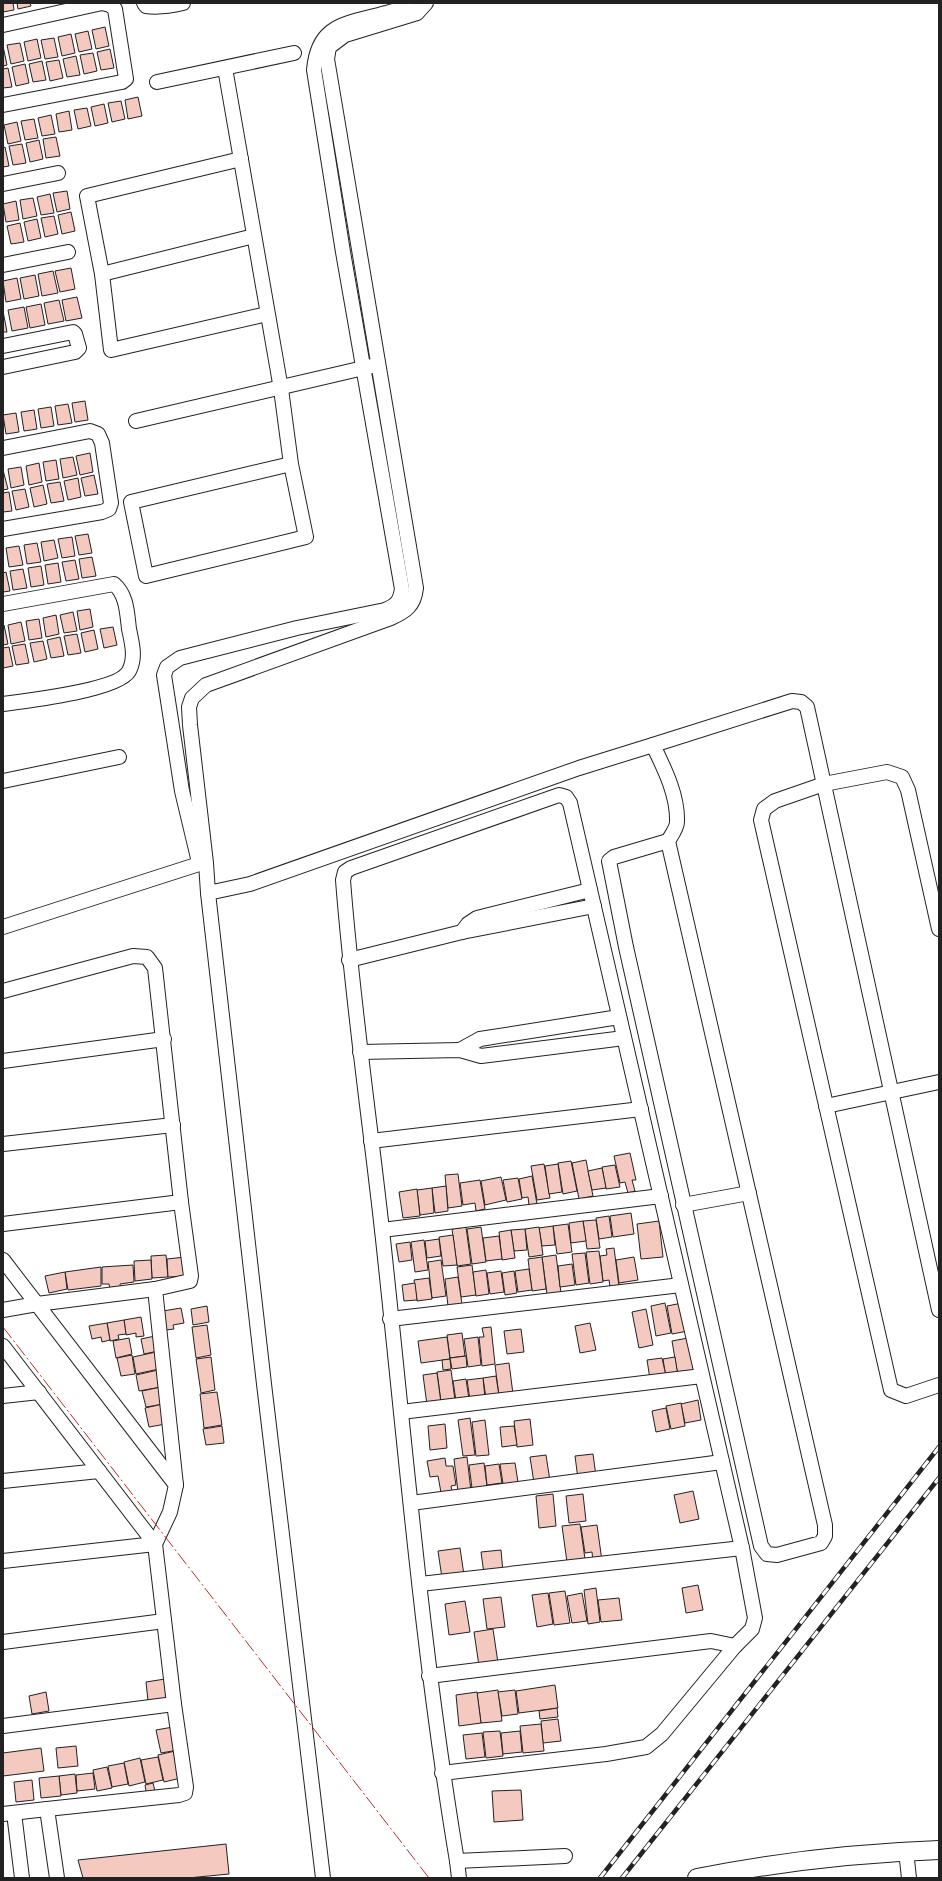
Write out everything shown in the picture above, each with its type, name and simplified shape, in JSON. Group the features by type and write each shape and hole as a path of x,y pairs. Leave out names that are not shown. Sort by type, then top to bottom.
{"street":[{"path":"3,25 102,3 110,5 114,9 126,79 122,82 3,105"},
{"path":"144,3 146,6 152,7 164,7 183,3"},
{"path":"323,1878 265,1392 208,893 182,791 164,675 167,667 180,658 296,628 385,610 394,607 400,601 402,589 314,70 315,54 321,42 328,33 339,26 398,9 409,3"},
{"path":"3,927 202,869 206,863 190,725 189,707 192,698 206,685 391,618 411,606 415,597 416,588 326,59 329,47 344,35 417,13 426,3"},
{"path":"157,82 294,53"},
{"path":"225,68 281,389 291,464 306,537 146,576 131,502 291,464"},
{"path":"241,159 87,196 102,274 111,350 268,314"},
{"path":"3,184 58,173"},
{"path":"102,274 254,236"},
{"path":"3,265 68,252"},
{"path":"3,346 73,332 76,334 79,348 75,352 3,367"},
{"path":"136,421 281,389 379,365"},
{"path":"3,448 90,431 98,434 102,443 111,503 109,509 102,512 3,530"},
{"path":"3,604 114,584 119,588 124,597 133,650 133,662 128,673 110,683 69,694 3,704"},
{"path":"208,893 250,884 579,768 653,746 792,701 801,702 807,707 939,1310"},
{"path":"653,746 664,768 674,797 677,823 668,841 825,1525 825,1536 821,1542 778,1555 767,1554 761,1546 683,1205 626,947 609,861 614,857 668,841"},
{"path":"3,781 119,757"},
{"path":"939,929 908,790 902,777 887,772 824,784 775,802 764,809 761,820 891,1390 906,1396 939,1385"},
{"path":"442,1773 606,1754 646,1747 662,1734 735,1646 752,1630 755,1618 742,1548 570,803 566,796 559,795 351,868 345,872 343,880 349,960 382,1230 390,1319 429,1676 442,1773 459,1877"},
{"path":"462,932 468,924 477,918 590,890"},
{"path":"349,960 462,932 594,906"},
{"path":"3,991 134,956 147,957 155,968 181,1202 191,1276 190,1281 155,1289 37,1304 3,1310"},
{"path":"460,1050 480,1039 619,1017"},
{"path":"360,1052 460,1050 481,1056 624,1038"},
{"path":"3,1061 164,1039"},
{"path":"826,1106 939,1082"},
{"path":"371,1141 641,1109"},
{"path":"3,1144 173,1125"},
{"path":"683,1205 749,1193"},
{"path":"382,1230 661,1196"},
{"path":"3,1224 181,1202"},
{"path":"3,1260 176,1485"},
{"path":"390,1319 681,1285"},
{"path":"155,1289 176,1485 170,1512 155,1544"},
{"path":"3,1346 155,1544 174,1704 186,1787 185,1793 179,1795 8,1813 22,1878"},
{"path":"401,1412 702,1376"},
{"path":"3,1396 39,1392"},
{"path":"411,1503 722,1462"},
{"path":"3,1481 99,1471"},
{"path":"3,1561 155,1544"},
{"path":"420,1584 742,1548"},
{"path":"3,1642 164,1621"},
{"path":"429,1676 711,1640 735,1646"},
{"path":"3,1726 174,1704"},
{"path":"47,1809 57,1878"},
{"path":"697,1878 851,1854 939,1850"},
{"path":"906,1851 908,1874"},
{"path":"456,1861 565,1856"}],"building":[{"path":"3,3 13,3 14,10 3,12"},
{"path":"17,3 30,3 31,6 18,9"},
{"path":"105,27 109,46 96,49 92,30"},
{"path":"88,31 92,49 79,52 75,34"},
{"path":"71,34 75,53 62,56 58,37"},
{"path":"54,38 58,57 45,59 41,40"},
{"path":"37,39 41,58 28,61 24,42"},
{"path":"20,43 24,61 11,64 7,45"},
{"path":"3,46 7,65 3,66"},
{"path":"110,49 114,68 101,70 97,52"},
{"path":"93,53 97,71 84,74 80,55"},
{"path":"76,56 80,75 67,77 63,59"},
{"path":"59,60 63,78 50,81 46,62"},
{"path":"42,61 46,80 33,82 29,64"},
{"path":"25,64 29,83 16,86 12,67"},
{"path":"8,68 12,87 3,88 3,69"},
{"path":"138,97 142,116 128,119 125,100"},
{"path":"121,101 125,119 112,122 108,103"},
{"path":"104,104 108,123 95,126 91,107"},
{"path":"87,108 91,126 78,129 74,110"},
{"path":"69,111 72,130 59,132 56,114"},
{"path":"51,115 55,134 42,136 38,118"},
{"path":"34,119 38,138 25,140 21,121"},
{"path":"17,122 21,141 8,144 4,125"},
{"path":"56,137 60,156 46,158 43,139"},
{"path":"39,140 43,159 30,162 26,143"},
{"path":"22,144 26,163 13,165 9,146"},
{"path":"5,147 9,166 3,167 3,148"},
{"path":"67,191 70,209 57,212 53,193"},
{"path":"50,194 54,213 41,215 37,197"},
{"path":"33,198 37,216 23,219 20,200"},
{"path":"16,201 19,220 6,222 3,204"},
{"path":"71,212 75,231 62,234 58,215"},
{"path":"54,216 58,234 45,237 41,218"},
{"path":"37,219 41,238 28,241 24,222"},
{"path":"20,223 24,242 11,244 7,226"},
{"path":"71,268 75,289 60,292 55,271"},
{"path":"53,271 58,293 42,296 38,274"},
{"path":"35,275 39,296 24,299 20,278"},
{"path":"17,278 21,299 6,302 3,281"},
{"path":"77,297 82,318 66,321 62,300"},
{"path":"59,300 64,321 48,324 44,303"},
{"path":"41,304 45,325 30,328 26,307"},
{"path":"24,307 28,328 12,331 8,310"},
{"path":"3,311 7,332 3,332"},
{"path":"85,401 88,420 75,422 72,403"},
{"path":"68,404 72,423 58,425 55,406"},
{"path":"51,407 54,426 41,428 38,409"},
{"path":"34,410 37,429 24,431 21,412"},
{"path":"16,413 19,432 6,434 3,415"},
{"path":"90,453 93,472 80,475 76,456"},
{"path":"73,457 77,475 63,478 60,459"},
{"path":"56,460 59,479 46,481 43,462"},
{"path":"39,463 42,482 29,485 26,466"},
{"path":"21,467 24,485 11,488 8,469"},
{"path":"3,470 8,489 3,490"},
{"path":"94,475 98,494 85,496 81,478"},
{"path":"78,478 81,497 68,500 64,481"},
{"path":"60,482 64,501 51,503 47,484"},
{"path":"43,485 47,504 34,507 30,488"},
{"path":"25,489 29,507 16,510 12,491"},
{"path":"9,492 12,511 3,512 3,493"},
{"path":"88,534 92,553 79,555 75,536"},
{"path":"72,537 75,556 62,558 58,539"},
{"path":"54,540 58,558 44,561 41,542"},
{"path":"37,543 41,562 27,564 24,545"},
{"path":"19,546 23,565 9,567 6,548"},
{"path":"92,557 96,576 82,578 79,559"},
{"path":"75,560 79,579 66,581 62,562"},
{"path":"58,563 61,582 48,584 45,565"},
{"path":"41,566 44,585 31,587 28,568"},
{"path":"23,569 27,588 13,590 10,571"},
{"path":"6,572 10,591 3,592 3,573"},
{"path":"90,609 93,627 80,630 77,611"},
{"path":"73,612 77,631 64,633 60,615"},
{"path":"56,615 59,634 46,637 43,618"},
{"path":"39,619 42,638 29,640 26,621"},
{"path":"21,622 25,641 11,644 8,625"},
{"path":"4,625 8,644 3,645 3,626"},
{"path":"113,627 117,645 104,648 100,629"},
{"path":"94,630 98,649 85,652 81,633"},
{"path":"77,634 81,653 68,655 64,636"},
{"path":"60,637 64,656 51,658 47,640"},
{"path":"43,641 47,659 34,662 30,643"},
{"path":"25,644 29,663 16,665 12,646"},
{"path":"9,647 13,666 3,668 3,648"},
{"path":"630,1153 636,1180 632,1180 635,1191 628,1193 625,1182 620,1183 614,1156"},
{"path":"586,1160 593,1196 579,1199 572,1163"},
{"path":"571,1161 577,1191 563,1194 558,1163"},
{"path":"544,1164 550,1198 537,1200 531,1166"},
{"path":"558,1164 562,1192 549,1194 545,1166"},
{"path":"615,1165 620,1187 606,1189 602,1167"},
{"path":"602,1168 606,1188 592,1190 588,1171"},
{"path":"458,1174 462,1206 448,1208 445,1175"},
{"path":"532,1176 537,1204 529,1205 528,1197 522,1198 519,1179"},
{"path":"501,1177 506,1200 485,1205 481,1181"},
{"path":"518,1178 522,1199 507,1202 503,1180"},
{"path":"480,1180 485,1209 476,1211 475,1203 463,1205 460,1183"},
{"path":"446,1186 448,1211 435,1213 432,1188"},
{"path":"432,1188 434,1213 420,1215 417,1190"},
{"path":"417,1189 420,1216 403,1218 399,1192"},
{"path":"631,1213 634,1234 613,1237 610,1216"},
{"path":"609,1216 612,1237 599,1239 596,1218"},
{"path":"596,1220 600,1248 587,1249 583,1221"},
{"path":"583,1221 586,1241 571,1243 569,1223"},
{"path":"659,1221 663,1257 641,1259 637,1224"},
{"path":"568,1224 572,1252 557,1254 553,1226"},
{"path":"553,1226 555,1245 542,1246 539,1228"},
{"path":"466,1227 471,1264 457,1266 452,1229"},
{"path":"481,1227 486,1262 472,1264 467,1229"},
{"path":"539,1227 543,1255 529,1257 525,1229"},
{"path":"525,1229 527,1250 514,1251 511,1230"},
{"path":"511,1230 515,1258 502,1260 499,1232"},
{"path":"453,1235 457,1265 443,1266 439,1237"},
{"path":"499,1236 502,1259 486,1261 483,1238"},
{"path":"439,1239 441,1256 427,1258 425,1241"},
{"path":"424,1240 428,1270 415,1272 411,1242"},
{"path":"410,1242 412,1260 399,1262 396,1244"},
{"path":"614,1248 619,1286 610,1287 609,1280 603,1281 600,1256 607,1255 606,1249"},
{"path":"599,1251 603,1282 590,1284 586,1252"},
{"path":"585,1253 589,1283 576,1285 572,1254"},
{"path":"166,1255 168,1277 152,1278 151,1256"},
{"path":"556,1255 561,1293 547,1294 542,1257"},
{"path":"185,1257 187,1276 168,1277 167,1259"},
{"path":"542,1257 546,1289 532,1291 528,1259"},
{"path":"634,1257 638,1280 619,1283 616,1260"},
{"path":"151,1260 152,1279 135,1281 134,1261"},
{"path":"441,1260 446,1296 432,1298 428,1262"},
{"path":"572,1264 575,1285 560,1287 558,1266"},
{"path":"133,1265 134,1282 120,1284 121,1293 111,1294 109,1284 102,1284 102,1267"},
{"path":"472,1265 476,1295 461,1297 457,1267"},
{"path":"101,1267 101,1286 68,1290 65,1272"},
{"path":"529,1269 532,1290 518,1292 515,1271"},
{"path":"486,1270 489,1294 476,1296 473,1272"},
{"path":"501,1271 504,1292 490,1294 487,1273"},
{"path":"514,1271 517,1293 505,1295 502,1273"},
{"path":"65,1272 67,1289 49,1293 45,1276"},
{"path":"458,1277 462,1304 448,1306 445,1279"},
{"path":"429,1278 432,1299 417,1301 414,1280"},
{"path":"415,1283 417,1300 404,1301 402,1285"},
{"path":"665,1303 671,1333 656,1336 651,1306"},
{"path":"682,1303 688,1331 672,1334 667,1306"},
{"path":"207,1306 209,1322 193,1325 191,1309"},
{"path":"181,1308 184,1323 173,1325 174,1329 166,1330 163,1311"},
{"path":"646,1309 653,1345 639,1348 632,1312"},
{"path":"141,1317 144,1336 136,1337 136,1333 126,1335 124,1320"},
{"path":"124,1320 126,1334 118,1335 119,1339 110,1341 107,1323"},
{"path":"107,1323 110,1340 102,1342 101,1337 92,1339 89,1326"},
{"path":"590,1323 596,1350 580,1353 575,1326"},
{"path":"207,1325 211,1355 196,1358 192,1327"},
{"path":"491,1327 495,1364 482,1366 479,1337 484,1337 482,1328"},
{"path":"521,1329 524,1352 507,1354 504,1331"},
{"path":"462,1333 465,1356 450,1358 447,1335"},
{"path":"155,1336 158,1351 144,1354 141,1339"},
{"path":"447,1337 450,1359 421,1363 418,1341"},
{"path":"478,1337 481,1365 468,1367 464,1339"},
{"path":"693,1337 699,1371 678,1376 672,1341"},
{"path":"129,1338 132,1354 116,1358 113,1341"},
{"path":"156,1352 159,1369 136,1374 133,1357"},
{"path":"132,1355 135,1374 121,1376 117,1358"},
{"path":"466,1356 467,1367 452,1369 450,1358"},
{"path":"211,1357 215,1390 201,1393 196,1359"},
{"path":"675,1357 678,1376 666,1378 663,1359"},
{"path":"662,1358 666,1376 650,1379 647,1360"},
{"path":"450,1359 451,1369 443,1370 442,1360"},
{"path":"509,1363 513,1394 499,1396 495,1365"},
{"path":"158,1370 161,1387 139,1391 136,1375"},
{"path":"451,1370 455,1400 441,1402 437,1372"},
{"path":"437,1373 441,1403 427,1405 423,1375"},
{"path":"496,1376 499,1396 486,1398 483,1378"},
{"path":"483,1378 485,1398 470,1400 467,1380"},
{"path":"466,1379 469,1399 456,1401 453,1381"},
{"path":"161,1387 164,1404 146,1407 142,1391"},
{"path":"217,1392 222,1425 204,1428 200,1394"},
{"path":"698,1400 701,1420 685,1423 681,1404"},
{"path":"681,1403 685,1426 671,1429 666,1406"},
{"path":"163,1404 166,1424 149,1427 145,1408"},
{"path":"666,1408 670,1429 656,1432 652,1411"},
{"path":"470,1418 475,1455 463,1456 458,1420"},
{"path":"530,1419 533,1445 517,1447 514,1421"},
{"path":"485,1420 489,1455 476,1456 472,1422"},
{"path":"445,1424 447,1448 430,1450 428,1426"},
{"path":"222,1426 224,1443 206,1445 203,1429"},
{"path":"514,1426 517,1445 502,1447 500,1427"},
{"path":"593,1454 596,1476 578,1479 575,1456"},
{"path":"546,1455 550,1481 534,1483 530,1457"},
{"path":"467,1457 471,1491 458,1492 454,1459"},
{"path":"445,1458 446,1466 453,1466 456,1485 451,1486 453,1496 442,1498 438,1476 430,1477 427,1461"},
{"path":"484,1463 487,1486 472,1488 469,1465"},
{"path":"515,1463 518,1482 503,1484 500,1464"},
{"path":"499,1464 502,1483 487,1485 485,1466"},
{"path":"693,1491 699,1519 680,1523 674,1495"},
{"path":"553,1494 556,1526 539,1528 536,1496"},
{"path":"583,1494 586,1521 569,1523 566,1496"},
{"path":"580,1524 585,1559 567,1562 562,1526"},
{"path":"597,1525 602,1561 593,1562 592,1552 585,1553 581,1527"},
{"path":"460,1548 464,1575 442,1578 438,1551"},
{"path":"501,1550 503,1572 484,1574 481,1552"},
{"path":"698,1585 703,1610 686,1613 682,1588"},
{"path":"596,1588 600,1622 588,1624 584,1590"},
{"path":"565,1591 570,1623 554,1625 549,1593"},
{"path":"548,1593 553,1624 537,1627 532,1595"},
{"path":"582,1593 587,1621 572,1623 567,1596"},
{"path":"501,1597 505,1627 487,1629 483,1599"},
{"path":"619,1598 622,1620 601,1622 598,1600"},
{"path":"465,1601 470,1632 449,1635 445,1604"},
{"path":"493,1629 498,1663 479,1666 474,1632"},
{"path":"165,1679 167,1698 148,1701 146,1682"},
{"path":"555,1685 558,1708 519,1713 516,1691"},
{"path":"498,1690 502,1721 481,1723 477,1693"},
{"path":"515,1690 518,1714 502,1716 498,1692"},
{"path":"46,1692 49,1711 32,1714 29,1696"},
{"path":"477,1692 481,1723 459,1726 456,1695"},
{"path":"557,1708 558,1717 540,1719 539,1711"},
{"path":"558,1719 561,1741 543,1743 541,1721"},
{"path":"541,1724 544,1751 523,1753 520,1726"},
{"path":"173,1727 178,1750 161,1753 156,1730"},
{"path":"500,1731 503,1756 486,1758 483,1732"},
{"path":"520,1731 522,1752 503,1754 501,1733"},
{"path":"482,1733 485,1757 466,1759 463,1735"},
{"path":"76,1746 78,1766 58,1768 56,1748"},
{"path":"41,1748 44,1771 3,1776 3,1753"},
{"path":"175,1751 181,1778 164,1782 158,1755"},
{"path":"158,1757 163,1780 146,1784 141,1760"},
{"path":"140,1758 145,1782 129,1786 124,1762"},
{"path":"124,1763 128,1784 112,1787 108,1766"},
{"path":"107,1767 112,1788 97,1791 93,1770"},
{"path":"93,1773 95,1789 77,1791 76,1775"},
{"path":"75,1774 77,1793 61,1795 59,1776"},
{"path":"59,1776 61,1796 41,1798 39,1778"},
{"path":"32,1780 34,1800 16,1802 14,1782"},
{"path":"153,1783 156,1795 147,1797 145,1785"},
{"path":"521,1790 523,1820 494,1822 492,1791"},
{"path":"226,1844 229,1874 188,1878 83,1878 78,1860"}],"railway":[{"path":"600,1878 939,1447"},
{"path":"622,1878 939,1478"}],"power":[{"path":"3,1327 429,1878"}]}
